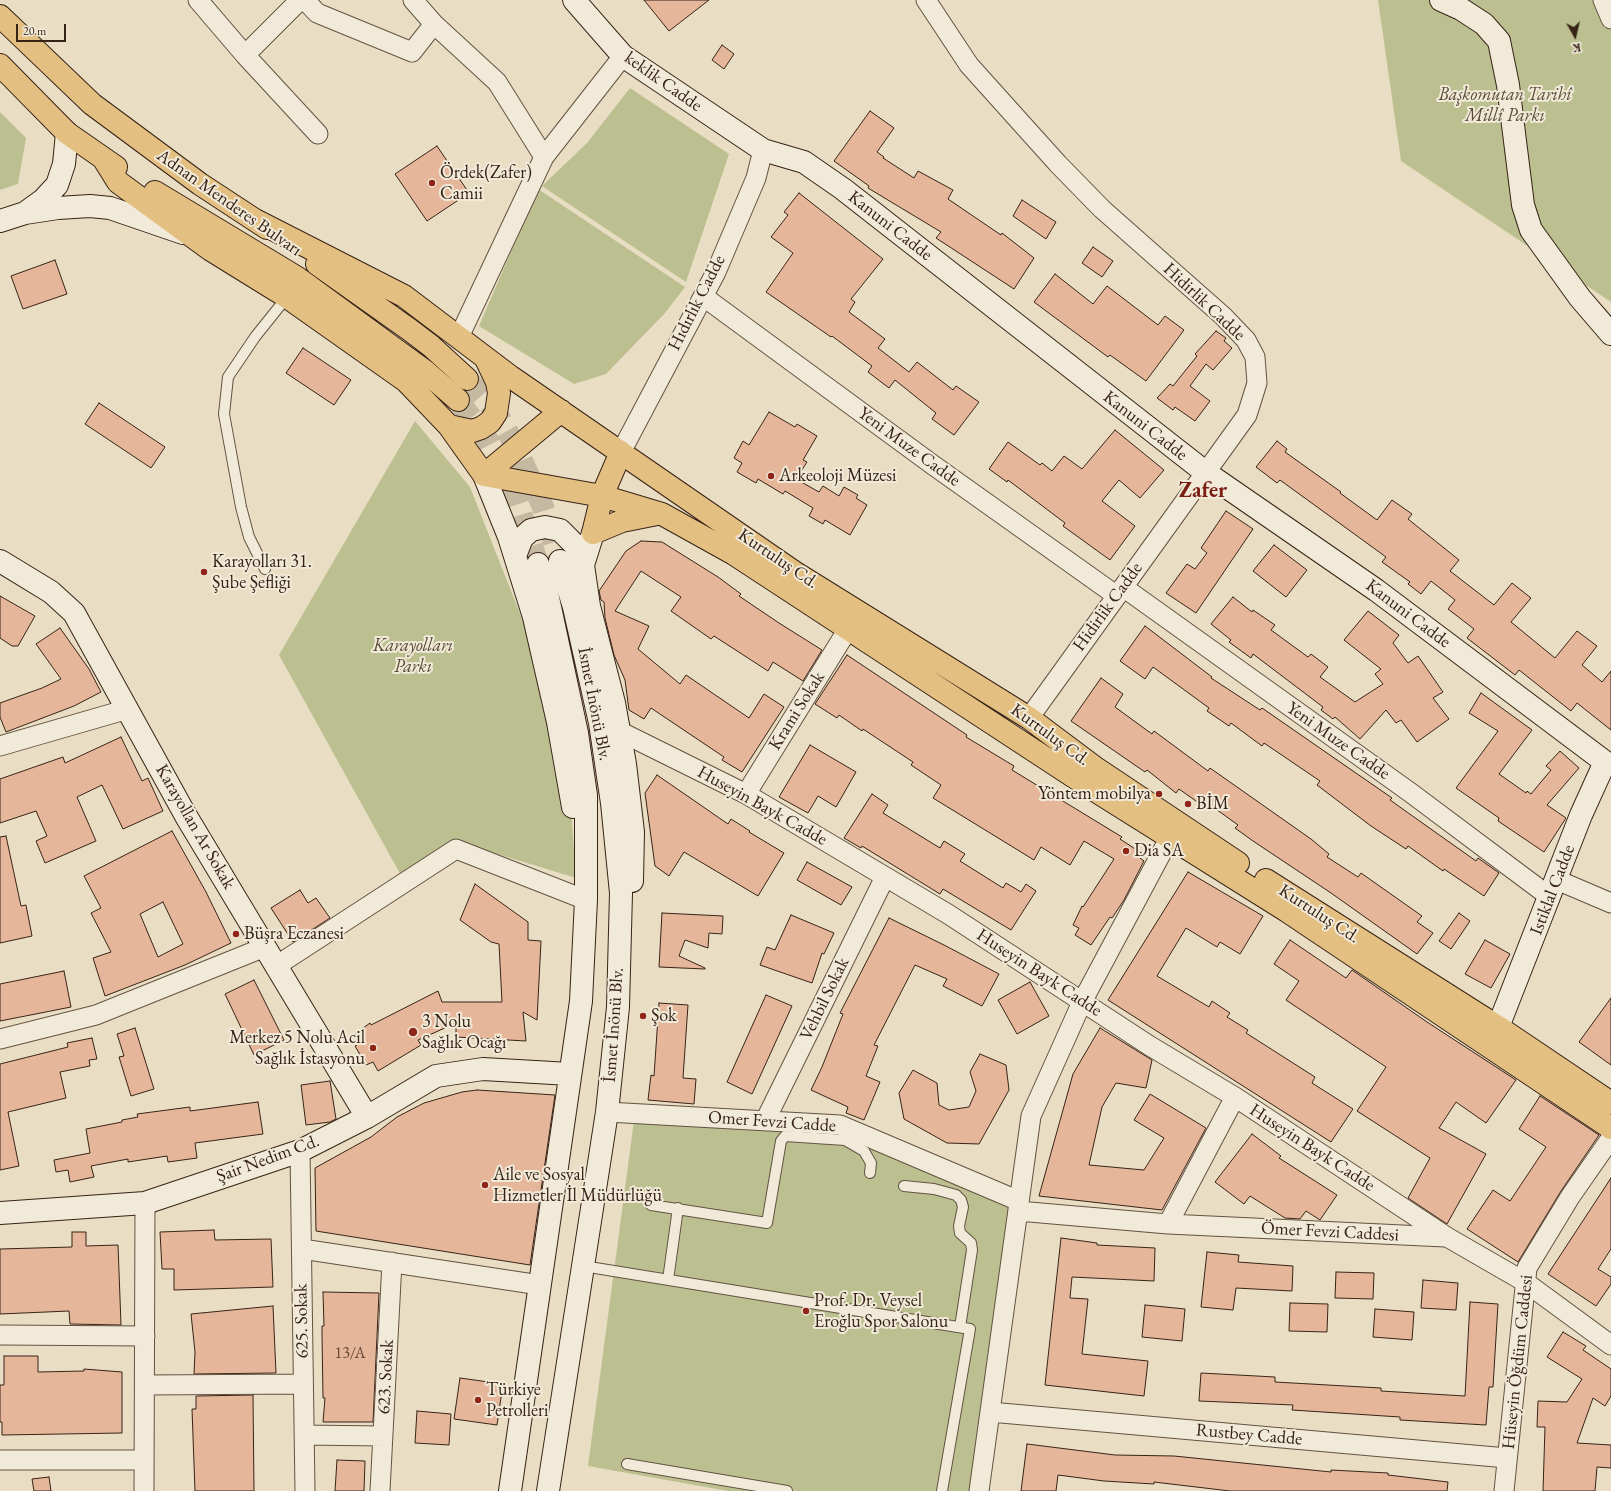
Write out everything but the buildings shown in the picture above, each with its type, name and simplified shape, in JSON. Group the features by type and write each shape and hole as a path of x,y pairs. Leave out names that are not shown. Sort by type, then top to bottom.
{"main road":[{"name":"Adnan Menderes Bulvarı","path":"0,16 92,104 194,180 255,220 410,330 431,346 467,379"},
{"name":"Adnan Menderes Bulvarı","path":"0,65 67,133 160,196 296,277 426,372 458,400"},
{"path":"103,158 118,182 211,250 287,297 406,382 449,426 484,475 561,411"},
{"name":"Kurtuluş Cd.","path":"255,220 404,296 511,377 794,572 1029,718 1097,769 1250,871 1320,913 1401,967 1498,1027 1611,1103"},
{"path":"449,426 472,431 481,428 490,422 496,413 499,393 497,382 484,356"},
{"path":"593,533 602,496 620,452"},
{"name":"Kurtuluş Cd.","path":"484,475 602,496 662,514 734,554 1084,784 1287,911 1611,1128"},
{"path":"593,533 622,521 662,514"}],"street":[{"path":"198,0 245,55 318,134"},
{"path":"245,55 300,0"},
{"path":"305,0 317,13 412,52 434,24"},
{"path":"413,0 434,24 497,82 544,157"},
{"name":"keklik Cadde","path":"574,0 623,56 762,150"},
{"name":"Hidirlik Cadde","path":"926,0 969,65 1058,164 1102,209 1223,316 1246,340 1255,357 1257,383 1247,415 1204,472 1029,718"},
{"path":"1441,0 1461,9 1484,24 1499,41 1508,85 1523,205 1531,230 1580,298 1611,334"},
{"path":"1603,0 1611,18"},
{"path":"459,337 544,157 623,56"},
{"path":"25,213 43,200 57,185 64,164 67,133"},
{"name":"Kanuni Cadde","path":"762,150 804,162 843,190 1204,472 1376,590 1608,759"},
{"name":"Hıdırlık Cadde","path":"620,452 665,365 704,297 756,178 762,150"},
{"path":"0,221 25,213 58,208 90,206 110,208 193,236"},
{"name":"Yeni Muze Cadde","path":"704,297 933,465 1411,793 1554,889 1611,903"},
{"path":"484,475 515,556 534,617 558,722 573,804 586,853"},
{"path":"515,556 522,538 531,530 545,527 560,530 575,545 582,565 589,606 614,703 633,832 631,926 618,1007"},
{"path":"582,565 593,533"},
{"name":"Karayollan Ar Sokak","path":"0,560 51,592 74,614 186,816 367,1117"},
{"name":"İsmet İnönü Blv.","path":"548,1491 607,1112 618,1007 621,893 612,803 600,723 574,607 560,561"},
{"name":"İsmet İnönü Blv.","path":"510,1491 581,1001 586,900 586,795 577,733 547,593 538,564"},
{"name":"Krami Sokak","path":"746,794 848,629"},
{"path":"0,746 128,709"},
{"name":"Huseyin Bayk Cadde","path":"619,731 746,794 948,914 1150,1046 1235,1097 1447,1237"},
{"name":"Istiklal Cadde","path":"1498,1027 1554,889 1581,815 1608,759"},
{"path":"979,1491 1031,1116 1082,1002 1170,837"},
{"path":"276,966 456,849 586,900"},
{"name":"Vehbil Sokak","path":"765,1121 885,877"},
{"path":"0,1039 96,1015 265,947"},
{"name":"Şair Nedim Cd.","path":"0,1213 145,1202 300,1151 367,1117 436,1076 483,1069 570,1074"},
{"path":"1168,1224 1235,1097"},
{"name":"Omer Fevzi Cadde","path":"607,1112 840,1125 1018,1206"},
{"name":"Hüseyin Öğdüm Caddesi","path":"1504,1491 1527,1268 1570,1198 1611,1138"},
{"name":"625. Sokak","path":"300,1151 305,1491"},
{"path":"144,1491 145,1202"},
{"name":"Ömer Fevzi Caddesi","path":"1018,1206 1168,1224 1447,1237 1525,1282 1611,1344"},
{"path":"302,1249 540,1285"},
{"name":"623. Sokak","path":"380,1491 392,1262"},
{"path":"0,1335 145,1336"},
{"path":"145,1386 303,1384"},
{"name":"Rustbey Cadde","path":"990,1412 1507,1458"},
{"path":"304,1435 383,1436"},
{"path":"0,1460 144,1460"}],"lane":[{"path":"265,568 249,538 241,508 224,414 228,377 255,337 287,297"},
{"path":"652,1205 767,1223 781,1141 785,1136 826,1138 851,1143 864,1151 868,1157 871,1163 870,1173"},
{"path":"904,1186 934,1189 956,1195 961,1200 963,1207 959,1226 960,1233 971,1243 972,1250 960,1327"},
{"path":"668,1280 678,1208"},
{"path":"583,1266 970,1329 942,1491"},
{"path":"627,1464 787,1491"}],"green space":[{"name":"Başkomutan Tarihî Millî Parkı","path":"1378,0 1611,0 1611,302 1401,161"},
{"path":"630,88 729,154 686,282 542,186 587,143"},
{"path":"0,112 26,138 18,184 0,190"},
{"path":"538,189 685,287 665,313 606,374 574,384 479,326"},
{"name":"Karayolları Parkı","path":"415,421 470,487 530,639 569,782 576,878 468,845 403,879 279,655"},
{"name":"Prof. Dr. Veysel Eroğlu Spor Salonu","path":"635,1113 840,1125 1019,1201 979,1491 728,1491 588,1466"}],"tunnel":[{"path":"467,379 496,412 514,443 543,507 560,561"},
{"path":"458,400 487,439 512,486 538,564"}],"place":[{"name":"Ördek(Zafer) Camii","path":"432,183"},
{"name":"Arkeoloji Müzesi","path":"771,476"},
{"name":"Karayolları 31. Şube Şefliği","path":"204,572"},
{"name":"Yöntem mobilya","path":"1159,794"},
{"name":"BİM","path":"1188,804"},
{"name":"Dia SA","path":"1126,851"},
{"name":"Büşra Eczanesi","path":"236,934"},
{"name":"Şok","path":"643,1016"},
{"name":"3 Nolu Sağlık Ocağı","path":"413,1032"},
{"name":"Merkez 5 Nolu Acil Sağlık İstasyonu","path":"373,1048"},
{"name":"Aile ve Sosyal Hizmetler İl Müdürlüğü","path":"485,1185"},
{"name":"Prof. Dr. Veysel Eroğlu Spor Salonu","path":"806,1311"},
{"name":"Türkiye Petrolleri","path":"478,1400"}],"district":[{"name":"Zafer","path":"1203,491"}]}
